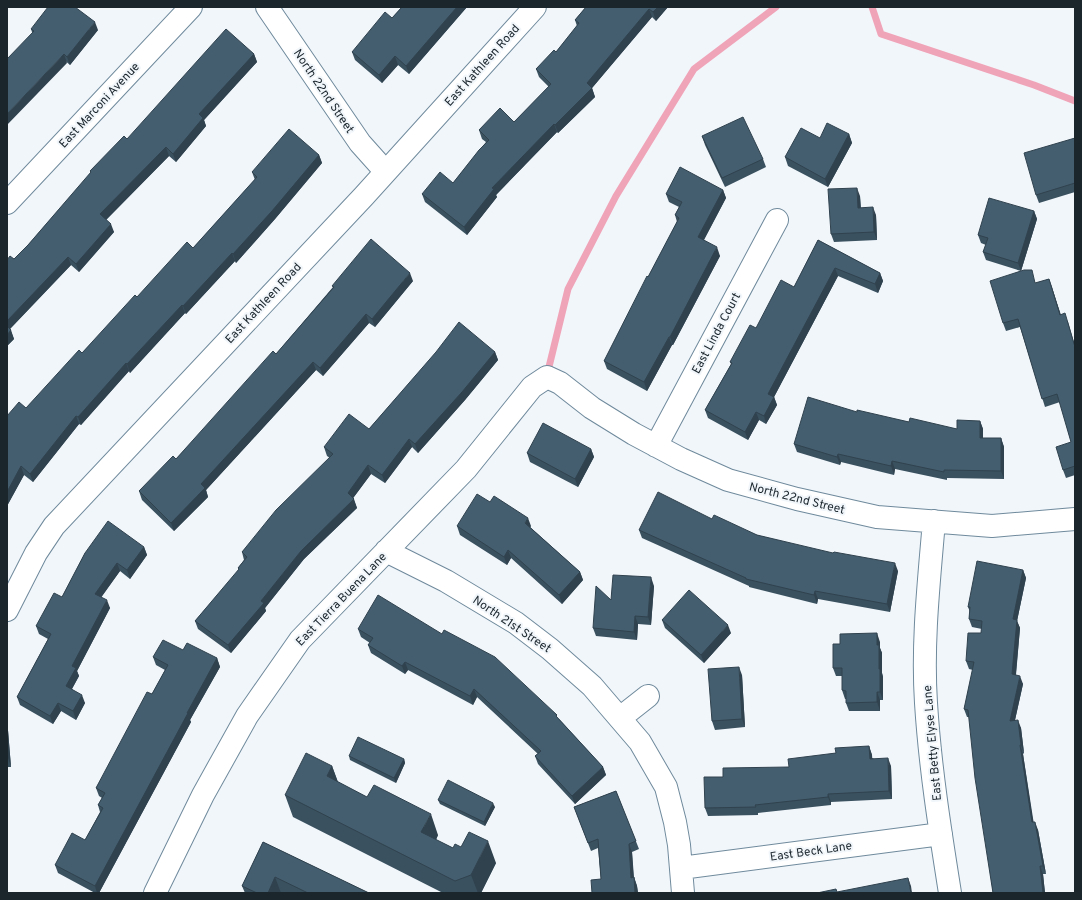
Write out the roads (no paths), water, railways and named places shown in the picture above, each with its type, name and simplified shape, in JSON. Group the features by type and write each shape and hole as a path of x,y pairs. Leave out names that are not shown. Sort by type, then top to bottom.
{"street":[{"name":"East Marconi Avenue","path":"7,203 191,7"},
{"name":"North 22nd Street","path":"267,7 360,143 385,171"},
{"name":"East Kathleen Road","path":"7,610 36,553 54,526 385,171 535,7"},
{"name":"East Linda Court","path":"656,446 777,220"},
{"name":"North 22nd Street","path":"546,377 560,383 592,408 681,459 728,480 797,499 877,517 992,526 1075,519"},
{"name":"East Tierra Buena Lane","path":"155,893 203,795 247,716 300,640 466,469 532,387 546,377"},
{"name":"East Betty Elyse Lane","path":"934,521 925,618 926,702 934,784 950,893"},
{"name":"North 21st Street","path":"386,551 446,581 516,623 550,649 592,686 620,718 640,742 666,787 679,845 684,893"},
{"path":"620,718 648,696"},
{"name":"East Beck Lane","path":"681,868 941,834"}],"waterway":[{"path":"547,375 568,289 616,196 694,69 776,7"},
{"path":"872,7 881,34 1034,85 1075,101"}]}
